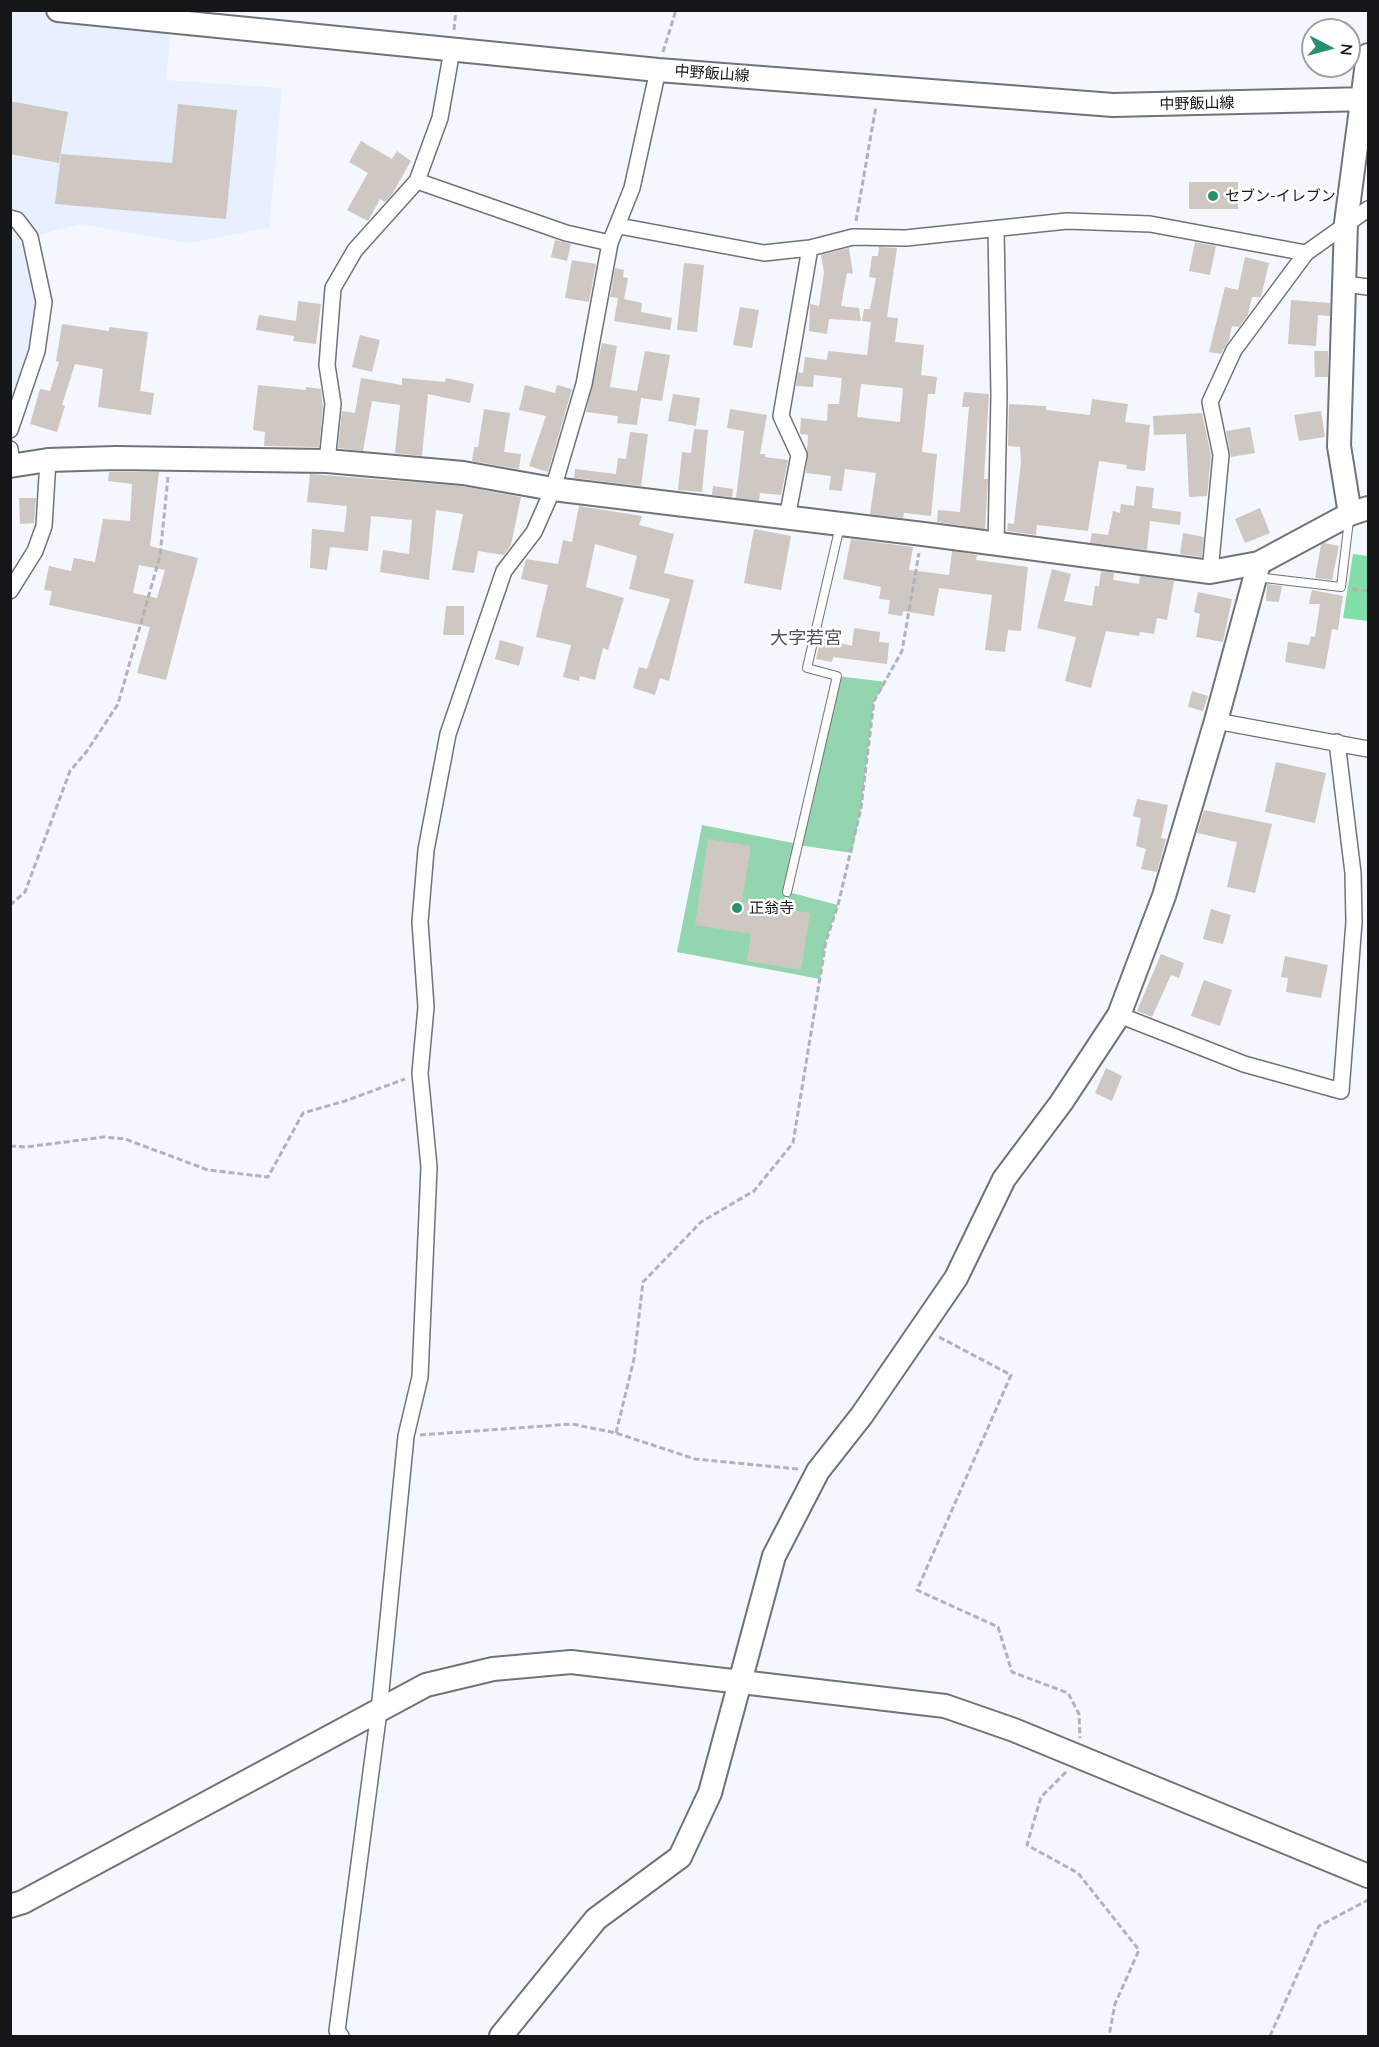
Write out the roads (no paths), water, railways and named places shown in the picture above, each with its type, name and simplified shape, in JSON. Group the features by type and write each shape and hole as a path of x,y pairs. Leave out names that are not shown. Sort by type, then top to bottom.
{"street":[{"name":"中野飯山線","path":"58,10 658,70 1113,105 1364,100"},
{"path":"327,461 333,404 327,365 333,288 355,250 417,181 440,118 452,50"},
{"path":"11,460 170,458 327,461 463,473 553,489 1210,572 1257,570 1359,511 1339,446 1346,223 1364,100 1368,55"},
{"path":"341,2037 337,2031 380,1712 406,1436 420,1377 429,1167 420,1073 426,1007 420,922 426,850 448,734 504,571 534,532 553,489 584,384 610,243 619,226 632,188 658,70"},
{"path":"417,181 566,233 610,243"},
{"path":"1210,572 1221,455 1210,402 1234,350 1306,253 1368,209"},
{"path":"10,218 17,220 30,237 45,302 37,351 10,430"},
{"path":"619,226 764,253 810,248 853,237 906,238 1067,221 1150,224 1306,253"},
{"path":"996,229 999,395 996,545"},
{"path":"787,518 799,455 781,416 810,248"},
{"path":"1345,284 1368,287"},
{"path":"10,591 35,551 44,526 48,460"},
{"path":"501,2037 596,1918 680,1857 710,1793 774,1556 818,1471 862,1415 956,1278 1004,1179 1061,1103 1119,1015 1164,896 1216,721 1257,570"},
{"path":"1216,721 1368,749"},
{"path":"1119,1015 1244,1064 1341,1091 1354,922 1353,873 1337,742"},
{"path":"1353,873 1368,877"},
{"path":"10,1906 23,1902 380,1712 426,1685 504,1668 571,1662 945,1706 1014,1730 1368,1876"}],"lane":[{"path":"1257,570 1341,587 1359,511"},
{"path":"787,892 837,675 807,668 840,525"}],"place":[{"name":"セブン-イレブン","path":"1213,196"},
{"name":"正翁寺","path":"737,908"}],"district":[{"name":"大字若宮","path":"806,639"}]}
